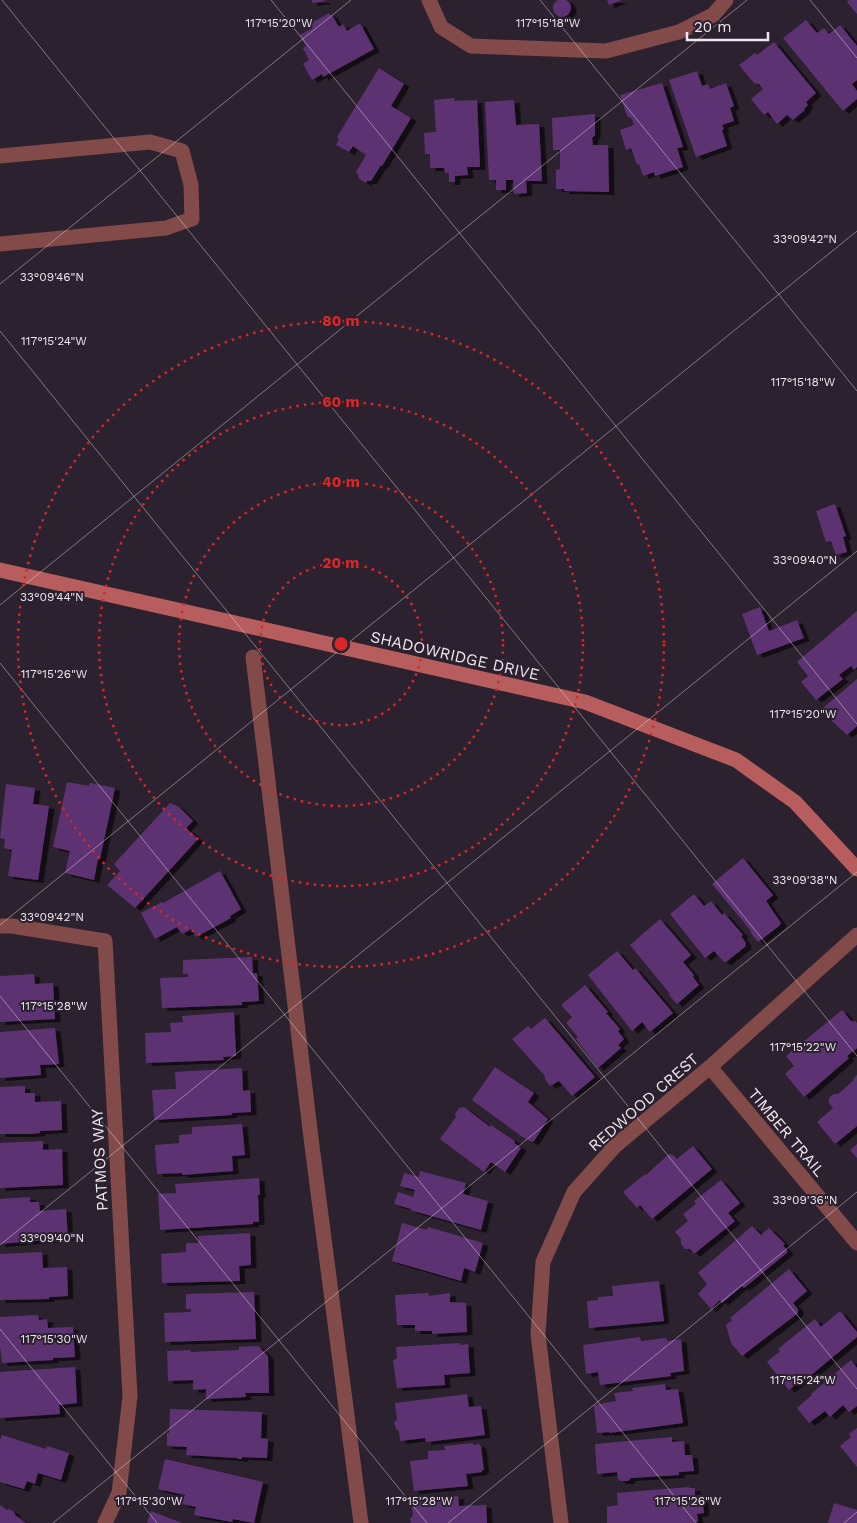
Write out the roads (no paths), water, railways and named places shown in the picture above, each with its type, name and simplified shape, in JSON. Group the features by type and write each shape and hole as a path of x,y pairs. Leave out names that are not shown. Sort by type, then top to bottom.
{"street":[{"path":"429,0 441,27 471,46 606,51 679,32 713,15 726,0"},
{"path":"0,156 150,142 182,151 191,185 192,219 166,228 0,244"},
{"name":"SHADOWRIDGE DRIVE","path":"0,570 585,702 736,760 795,802 857,869"},
{"path":"253,657 310,1137 360,1523"},
{"name":"PATMOS WAY","path":"0,926 12,926 105,941 130,1396 119,1493 105,1523"},
{"name":"REDWOOD CREST","path":"561,1523 538,1334 542,1262 574,1192 615,1146 710,1067 857,936"},
{"name":"TIMBER TRAIL","path":"710,1067 857,1243"}]}
